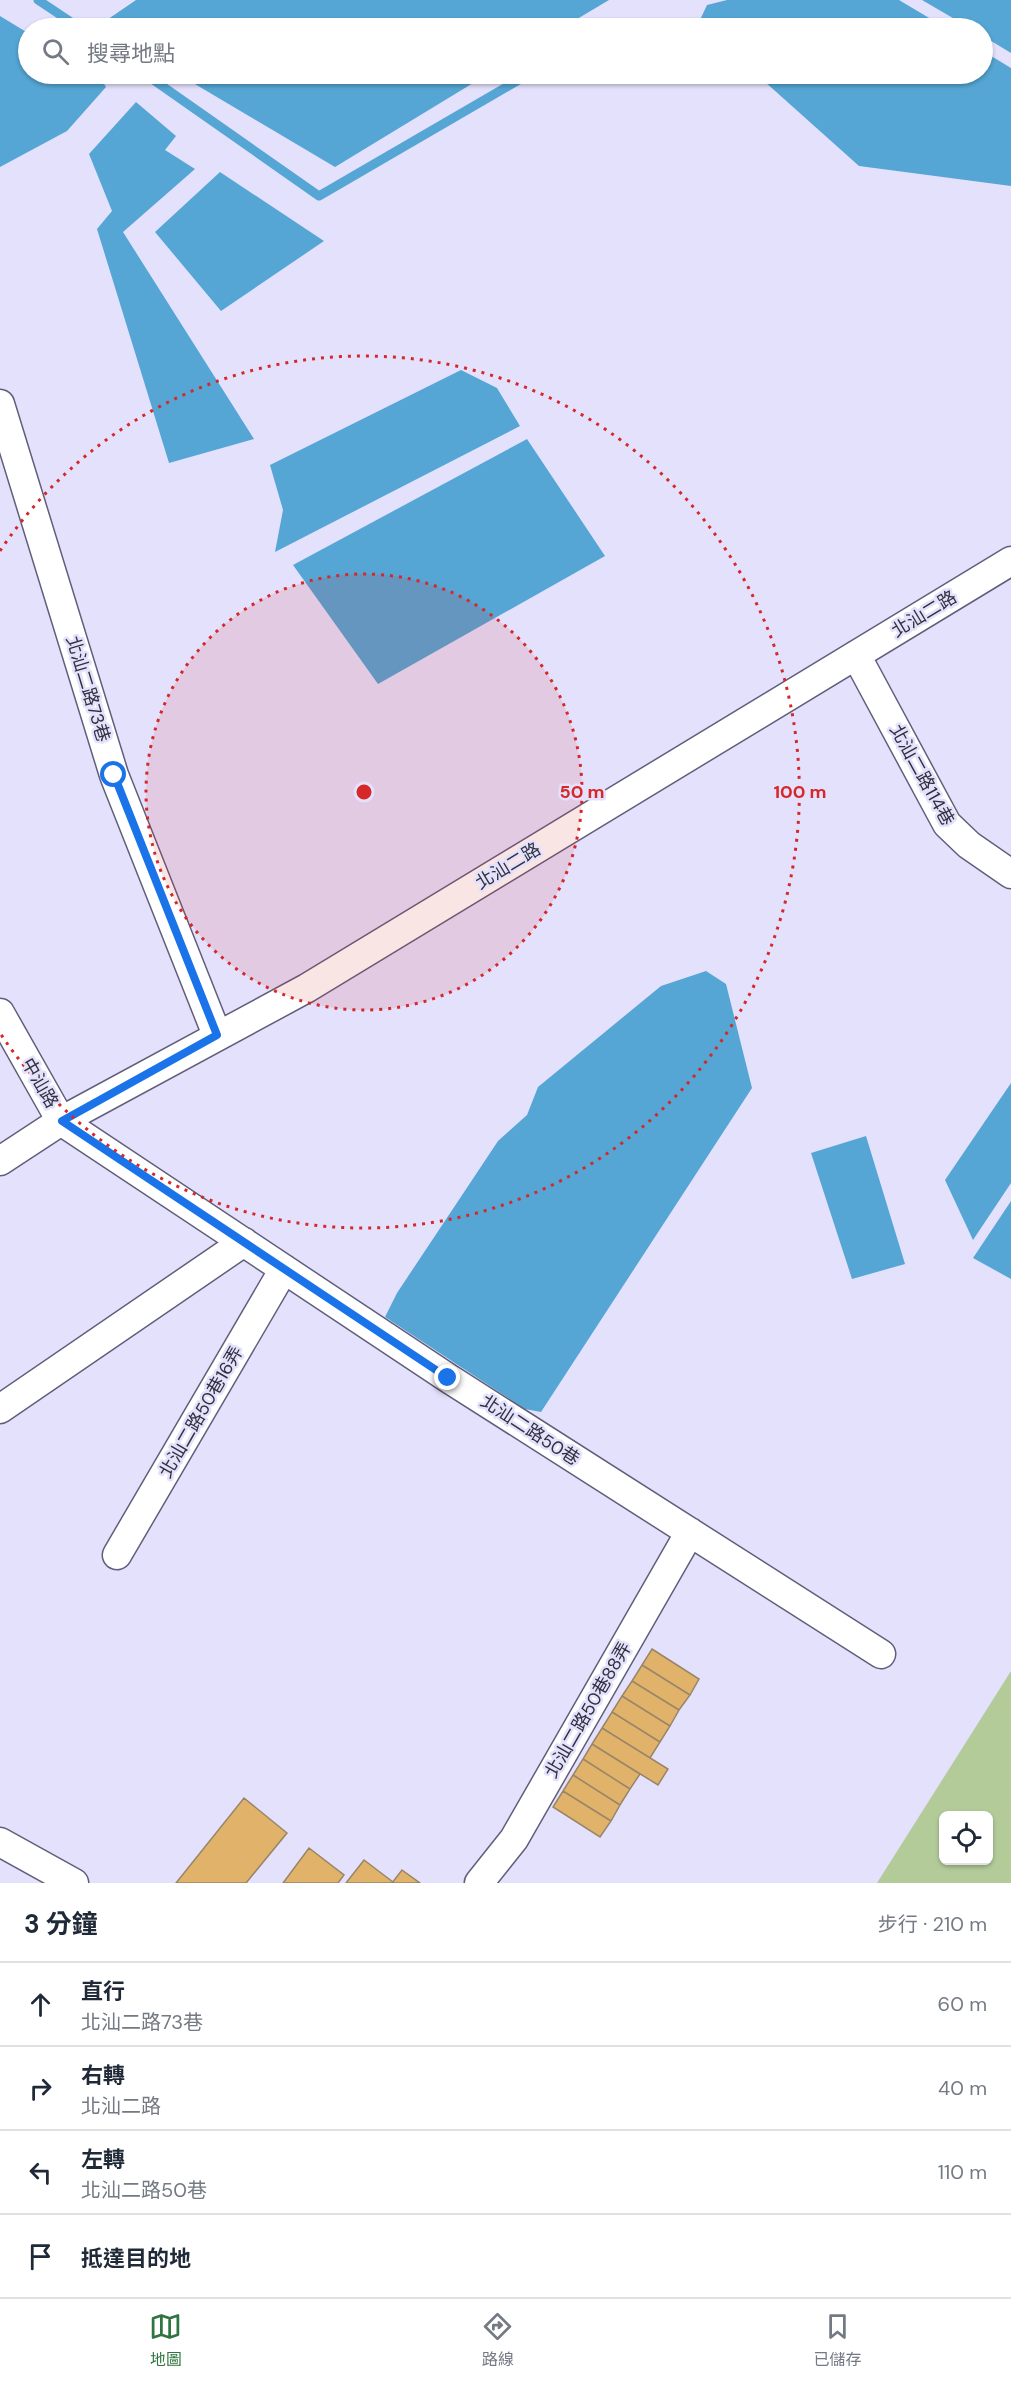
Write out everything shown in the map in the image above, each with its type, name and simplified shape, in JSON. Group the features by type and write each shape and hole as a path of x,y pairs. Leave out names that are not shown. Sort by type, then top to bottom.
{"street":[{"name":"北汕二路73巷","path":"0,404 114,775 217,1035"},
{"name":"北汕二路","path":"0,1161 62,1121 307,988 1011,561"},
{"name":"北汕二路114巷","path":"856,655 947,824 969,846 1011,874"},
{"name":"中汕路","path":"0,1013 62,1121"},
{"name":"北汕二路50巷","path":"62,1121 448,1378 881,1654"},
{"path":"0,1409 244,1242"},
{"name":"北汕二路50巷16弄","path":"117,1555 284,1269"},
{"name":"北汕二路50巷88弄","path":"479,1883 514,1839 690,1532"},
{"path":"0,1842 74,1883"}],"green space":[{"path":"1011,1671 1011,1883 877,1883"}],"water":[{"path":"136,0 609,0 579,18 110,18"},
{"path":"727,0 899,0 929,18 701,18 707,5"},
{"path":"922,0 1011,0 1011,53 993,42 993,18 953,18"},
{"path":"0,16 18,27 18,84 104,84 106,87 67,131 0,167"},
{"path":"993,57 1011,68 1011,186 859,166 767,84 993,84"},
{"path":"195,84 472,84 335,167"},
{"path":"136,102 176,136 165,150 195,169 123,232 254,439 169,463 97,229 112,211 89,154"},
{"path":"220,172 324,241 221,311 155,232"},
{"path":"461,370 497,388 520,426 275,552 283,510 270,465"},
{"path":"527,439 605,556 378,684 293,565"},
{"path":"706,971 726,984 752,1088 541,1412 525,1409 385,1317 397,1293 498,1141 527,1115 538,1087 661,986"},
{"path":"1011,1083 1011,1183 973,1240 945,1180"},
{"path":"866,1136 905,1264 852,1279 811,1153"},
{"path":"1011,1201 1011,1279 973,1258"}],"building":[{"path":"652,1649 699,1679 690,1695 642,1665"},
{"path":"642,1665 690,1695 679,1710 632,1681"},
{"path":"632,1681 679,1710 670,1726 622,1696"},
{"path":"622,1696 670,1726 660,1742 612,1712"},
{"path":"612,1712 660,1742 650,1758 602,1728"},
{"path":"602,1728 668,1769 658,1785 592,1744"},
{"path":"592,1744 640,1774 630,1789 583,1759"},
{"path":"583,1759 630,1789 620,1805 573,1775"},
{"path":"573,1775 620,1805 611,1821 563,1791"},
{"path":"563,1791 611,1821 600,1837 553,1807"},
{"path":"244,1798 287,1833 246,1883 176,1883"},
{"path":"309,1848 344,1875 338,1883 283,1883"},
{"path":"364,1860 393,1882 346,1883"},
{"path":"402,1870 420,1883 392,1883"}],"waterway":[{"path":"38,0 65,18"},
{"path":"159,84 319,196 512,84"}],"route":[{"path":"114,775 217,1035 62,1121 448,1378"}]}
